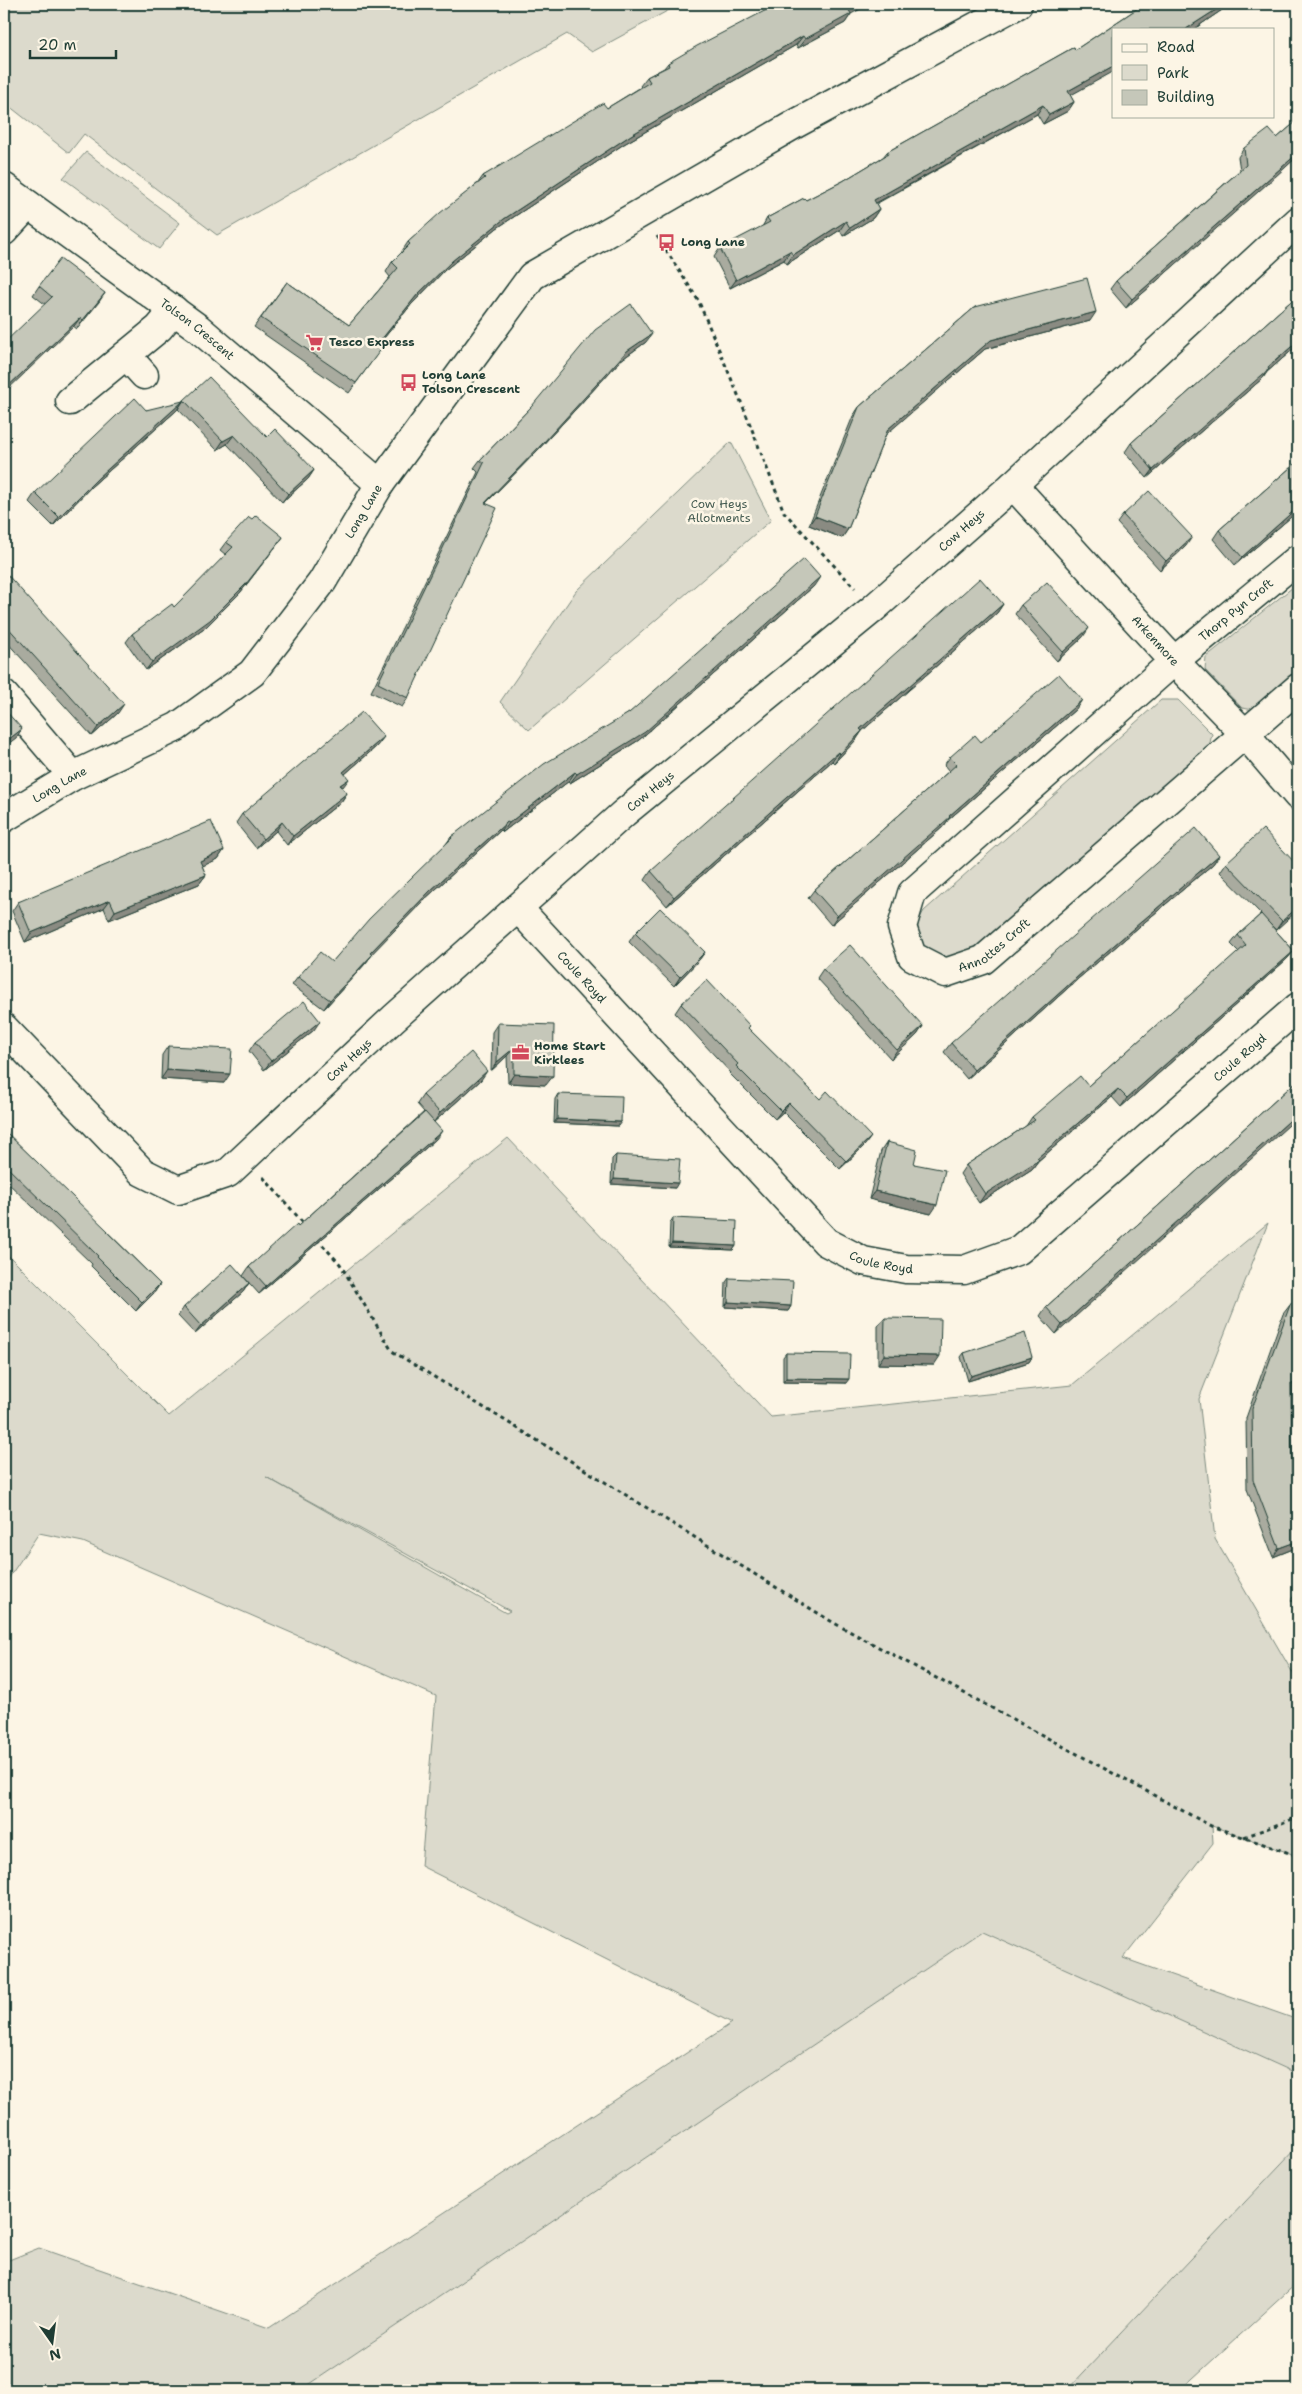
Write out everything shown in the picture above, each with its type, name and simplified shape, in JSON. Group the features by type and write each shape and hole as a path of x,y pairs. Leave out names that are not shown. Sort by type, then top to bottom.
{"street":[{"name":"Long Lane","path":"4,818 73,776 177,727 252,673 322,582 380,484 532,276 797,123 1018,4"},
{"name":"Tolson Crescent","path":"4,187 198,328 380,484"},
{"path":"4,231 28,205"},
{"name":"Cow Heys","path":"4,1028 142,1172 178,1190 228,1173 394,1018 624,813 874,608 1013,485 1298,221"},
{"path":"70,400 135,365 159,328 174,310"},
{"name":"Arkenmore","path":"1013,485 1174,661 1245,734 1298,796"},
{"name":"Thorp Pyn Croft","path":"1174,661 1298,559"},
{"name":"Annottes Croft","path":"1174,661 912,893 902,927 912,956 945,973 983,960 1245,734"},
{"path":"1245,734 1298,688"},
{"path":"4,695 73,776"},
{"name":"Coule Royd","path":"518,908 826,1242 863,1261 906,1269 964,1270 1019,1250 1298,1007"}],"path":[{"path":"641,213 698,300 744,409 784,512 874,608"},
{"path":"245,1158 308,1228"},
{"path":"314,1236 340,1264 392,1351 834,1623 1211,1826 1298,1856"},
{"path":"1243,1837 1298,1817"}],"shaded area":[{"path":"982,1931 1298,2074 1298,2146 1067,2390 301,2390"}],"green space":[{"path":"4,4 680,4 592,52 567,34 217,235 84,134 69,153 4,102"},
{"path":"86,152 180,223 159,249 63,178"},
{"name":"Cow Heys Allotments","path":"731,442 771,520 529,730 500,702 576,591"},
{"path":"1298,583 1298,672 1254,710 1242,708 1205,670 1206,657"},
{"path":"1161,700 1178,700 1212,734 1208,751 967,955 957,960 926,956 918,933 919,923 924,911"},
{"path":"508,1138 771,1417 1072,1385 1268,1223 1199,1399 1215,1539 1298,1682 1298,1856 1212,1826 1213,1843 1123,1958 1298,2020 1298,2074 982,1931 301,2390 4,2390 4,2262 39,2248 269,2328 732,2023 421,1866 436,1696 83,1542 39,1533 4,1585 4,1251 169,1416","holes":["266,1477 510,1611 506,1613"]},
{"path":"1298,2146 1298,2282 1180,2390 1067,2390"}],"building":[{"path":"778,4 860,4 849,10 851,14 805,39 803,36 631,135 504,219 452,261 417,295 377,345 382,348 356,383 261,318 287,282 349,325 398,268 392,262 410,244 408,242 440,213 485,178 483,176 603,103 607,108 650,82 647,77 669,66 668,63 697,46"},
{"path":"1144,4 1225,4 1188,28 1112,28 1112,67 1068,91 1074,102 1049,115 1043,105 874,200 879,209 850,228 846,221 793,255 790,251 736,280 720,248 770,222 767,218 804,198 806,200 843,181 888,154 887,152 1074,47 1075,50"},
{"path":"1298,120 1298,153 1132,299 1116,281 1246,165 1244,148 1269,129 1277,138"},
{"path":"60,259 105,293 83,320 80,318 4,390 4,343 52,297 39,286"},
{"path":"1087,278 1096,312 991,340 888,429 848,529 815,516 859,407 975,307"},
{"path":"1298,295 1298,341 1268,367 1269,369 1153,470 1131,443"},
{"path":"631,304 652,334 627,351 485,503 497,508 408,698 378,683 484,463 480,460 532,406 595,330"},
{"path":"209,377 267,437 275,429 314,470 288,494 234,435 223,441 184,400"},
{"path":"135,398 146,410 183,401 98,478 59,517 35,493"},
{"path":"1298,461 1298,507 1242,557 1219,530"},
{"path":"1149,491 1192,537 1166,561 1123,515"},
{"path":"256,515 283,537 246,584 210,620 152,662 132,634 172,604 174,607 233,547 226,542 249,517 252,519"},
{"path":"804,559 820,577 645,732 577,774 575,772 509,823 507,822 431,890 370,953 372,955 330,1000 298,977 320,952 332,962 369,919 451,837 544,764 629,713"},
{"path":"4,571 124,704 98,727 4,623"},
{"path":"980,578 1003,604 860,729 862,731 840,754 838,752 674,897 651,871"},
{"path":"1047,582 1089,628 1063,652 1021,605"},
{"path":"1059,674 1082,700 837,916 814,890 957,764 950,757 975,735 981,742"},
{"path":"4,709 22,729 4,743"},
{"path":"362,712 384,737 343,772 349,779 340,785 347,793 293,836 282,822 263,839 242,814"},
{"path":"211,821 224,850 200,861 206,875 115,911 110,900 31,933 18,902"},
{"path":"1196,828 1219,855 1085,970 974,1070 951,1043"},
{"path":"1263,829 1298,866 1298,883 1292,889 1298,895 1298,907 1282,921 1226,863"},
{"path":"660,908 705,952 680,977 635,933"},
{"path":"1261,914 1294,951 1127,1098 1118,1089 1037,1158 1039,1160 985,1194 966,1165 1035,1120 1032,1117 1080,1076 1088,1086 1246,945 1238,935"},
{"path":"850,945 923,1026 897,1050 823,969"},
{"path":"707,980 750,1026 748,1028 820,1099 827,1091 871,1137 846,1161 789,1103 781,1111 736,1066 738,1064 681,1004"},
{"path":"304,1001 320,1021 271,1061 255,1042"},
{"name":"Home Start Kirklees","path":"498,1023 554,1025 553,1076 514,1074 514,1048 497,1062"},
{"path":"168,1046 232,1049 230,1074 167,1070"},
{"path":"471,1052 487,1071 440,1113 423,1095"},
{"path":"1298,1080 1298,1113 1062,1325 1046,1307"},
{"path":"558,1094 622,1096 621,1122 557,1119"},
{"path":"425,1112 442,1131 266,1286 249,1267 297,1224 298,1226"},
{"path":"4,1130 160,1284 142,1302 4,1164"},
{"path":"887,1142 917,1150 914,1164 945,1170 937,1205 875,1191"},
{"path":"616,1155 680,1159 678,1183 614,1179"},
{"path":"673,1218 737,1221 736,1246 672,1243"},
{"path":"232,1264 249,1283 201,1326 184,1307"},
{"path":"729,1278 793,1281 791,1306 728,1302"},
{"path":"1298,1294 1298,1386 1291,1383 1292,1472 1298,1489 1298,1541 1279,1548 1253,1480 1252,1409 1290,1305"},
{"path":"885,1318 941,1319 940,1356 884,1355"},
{"path":"1025,1333 1032,1357 971,1376 964,1353"},
{"path":"786,1353 850,1354 849,1379 786,1378"}],"place":[{"name":"Long Lane","path":"667,242"},
{"name":"Tesco Express","path":"315,342"},
{"name":"Long Lane Tolson Crescent","path":"408,382"},
{"name":"Home Start Kirklees","path":"520,1053"}]}
